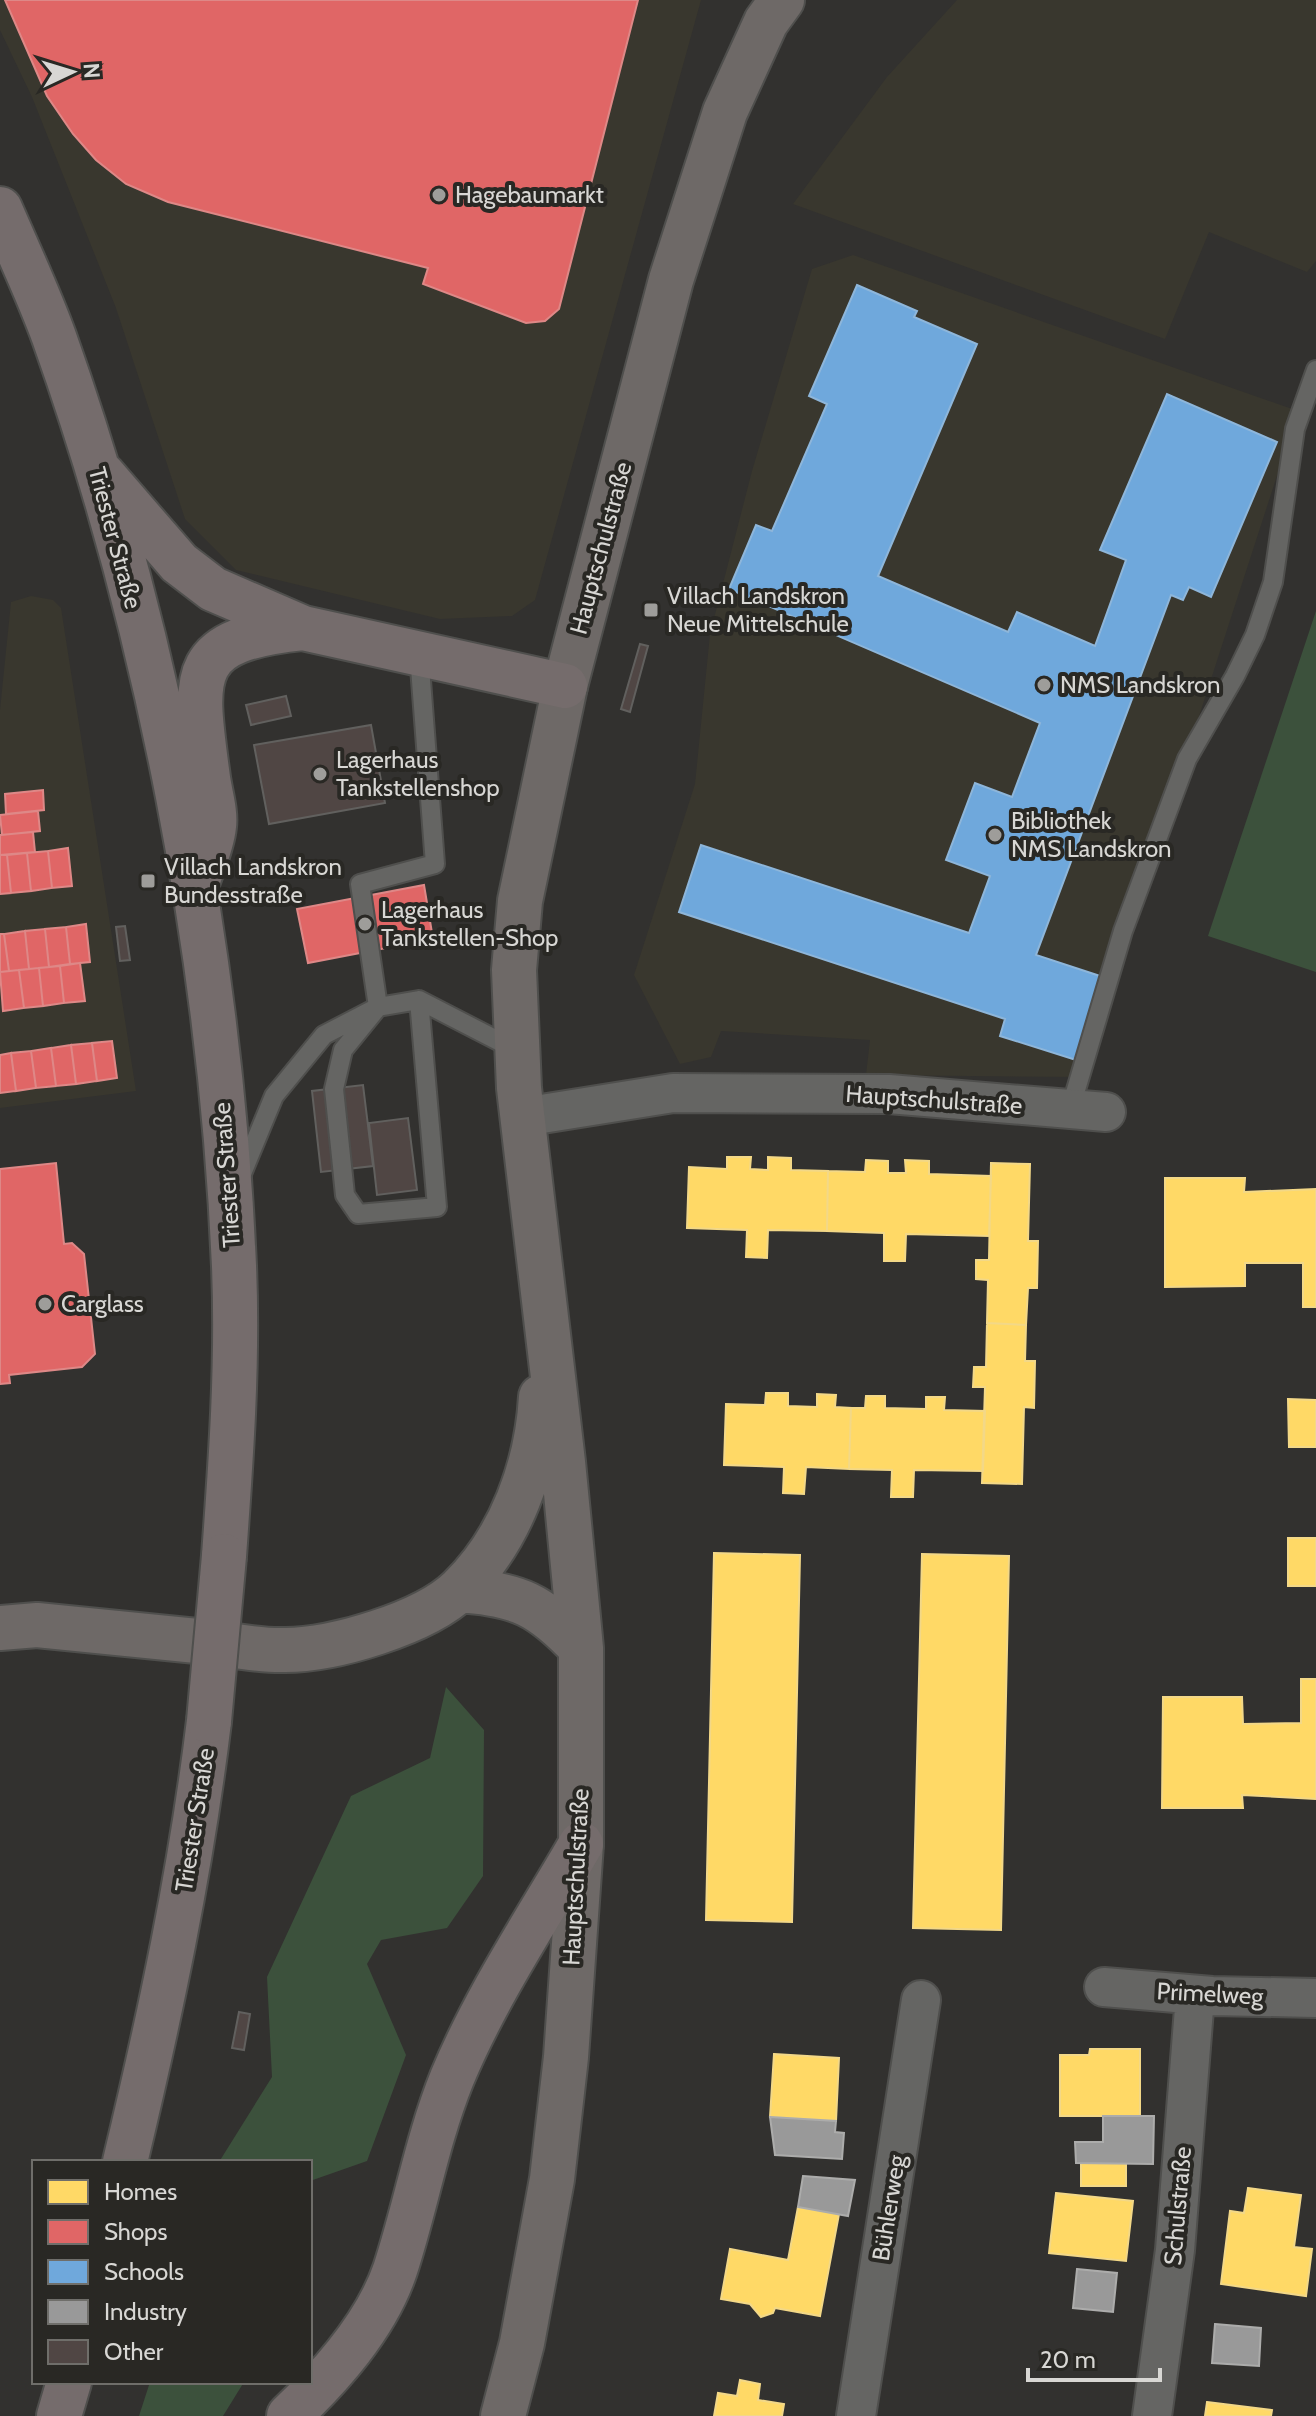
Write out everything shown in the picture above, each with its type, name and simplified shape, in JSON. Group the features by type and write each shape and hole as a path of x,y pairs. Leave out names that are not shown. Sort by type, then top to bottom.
{"main road":[{"name":"Hauptschulstraße","path":"503,2416 522,2343 552,2179 566,2057 581,1844 581,1648 523,1117 514,970 520,901 565,686 671,280 725,112 766,22 782,0"},
{"name":"Triester Straße","path":"0,209 53,335 95,465 139,624 194,896 214,1026 230,1200 234,1269 234,1414 209,1721 198,1812 165,1999 125,2160"},
{"path":"95,465 190,572 213,589 303,628 565,686"},
{"path":"194,896 214,825 201,722 204,670 221,647 241,637 303,628"},
{"name":"Hauptschulstraße","path":"12,1620 285,1650 326,1647 379,1633 459,1590 499,1540 523,1489 539,1425 546,1334"},
{"path":"459,1590 499,1592 525,1601 554,1618 581,1648"},
{"path":"289,2416 323,2384 372,2317 394,2272 451,2080 472,2033 581,1844"},
{"path":"59,2416 68,2384"}],"street":[{"name":"Hauptschulstraße","path":"523,1117 673,1093 889,1094 1088,1111"},
{"name":"Primelweg","path":"1104,1987 1195,1996 1316,1998"},
{"name":"Schulstraße","path":"1152,2416 1175,2250 1195,1996"},
{"name":"Bühlerweg","path":"856,2416 921,2000"}],"lane":[{"path":"1088,1111 1123,931 1187,759 1235,676 1260,622 1273,582 1295,429 1316,370"},
{"path":"418,652 435,864 360,884 378,1007 343,1050 334,1089 345,1195 358,1214 437,1207 419,1000"},
{"path":"230,1200 274,1096 324,1035 378,1007 419,1000 518,1050"}],"shaded area":[{"path":"0,0 701,0 535,600 512,616 440,619 236,570 185,519 116,308 32,97 0,30"},
{"path":"957,0 1316,0 1316,261 1307,272 1209,232 1165,339 793,204 887,77"},
{"path":"853,255 1298,411 1082,1077 866,1075 870,1040 721,1031 711,1057 680,1064 634,975 695,784 710,634 752,471 812,269"},
{"path":"31,596 53,600 61,608 136,1091 0,1108 0,710 11,602"}],"green space":[{"path":"1316,611 1316,972 1208,936"},
{"path":"446,1687 484,1730 483,1876 447,1928 381,1940 367,1964 406,2055 367,2161 312,2180 312,2160 220,2160 272,2077 267,1977 351,1796 430,1758"},
{"path":"149,2384 243,2384 223,2416 139,2416"}],"building: Homes":[{"path":"727,1157 751,1157 750,1169 768,1170 768,1157 791,1158 791,1170 828,1171 827,1231 768,1230 767,1258 746,1257 747,1230 687,1228 689,1167 727,1169"},
{"path":"866,1160 888,1161 888,1173 906,1173 905,1160 929,1161 929,1174 991,1176 989,1236 906,1234 905,1261 884,1261 884,1233 827,1231 828,1171 865,1172"},
{"path":"991,1163 1030,1164 1028,1241 1038,1241 1037,1288 1028,1288 1026,1325 987,1323 988,1280 976,1279 976,1260 989,1260"},
{"path":"1165,1178 1245,1178 1244,1192 1316,1189 1316,1307 1303,1307 1303,1263 1245,1263 1245,1286 1165,1287"},
{"path":"987,1323 1026,1325 1025,1361 1035,1361 1034,1408 1024,1407 1022,1484 982,1483 985,1387 973,1387 974,1367 986,1367"},
{"path":"766,1393 788,1393 788,1406 817,1407 817,1394 836,1395 835,1407 851,1408 849,1469 806,1467 804,1494 783,1493 784,1467 724,1465 726,1404 765,1405"},
{"path":"866,1396 885,1396 885,1408 926,1409 926,1397 945,1397 944,1410 985,1411 983,1471 914,1470 913,1497 891,1497 892,1470 849,1469 851,1408 865,1408"},
{"path":"1288,1399 1316,1400 1316,1447 1289,1447"},
{"path":"1288,1538 1316,1538 1316,1586 1288,1586"},
{"path":"714,1553 800,1555 792,1922 706,1920"},
{"path":"922,1554 1009,1556 1001,1930 913,1928"},
{"path":"1301,1679 1316,1679 1316,1799 1242,1795 1243,1808 1162,1808 1163,1697 1242,1697 1243,1724 1301,1723"},
{"path":"1090,2049 1140,2049 1140,2116 1060,2116 1060,2055 1089,2055"},
{"path":"774,2054 839,2058 836,2121 770,2117"},
{"path":"1081,2163 1126,2163 1126,2186 1081,2186"},
{"path":"1248,2188 1301,2195 1294,2247 1312,2249 1306,2296 1221,2284 1230,2211 1244,2213"},
{"path":"1056,2193 1133,2201 1126,2261 1049,2253"},
{"path":"798,2207 839,2214 820,2316 775,2308 773,2313 761,2317 750,2304 721,2299 730,2249 788,2260"},
{"path":"740,2380 760,2384 758,2400 784,2404 782,2416 714,2416 718,2393 737,2396"},
{"path":"1207,2402 1272,2410 1271,2416 1205,2416"}],"building: Shops":[{"path":"5,0 638,0 559,309 545,321 526,323 423,284 428,268 168,202 126,184 96,160 73,134 47,96"},
{"path":"43,790 44,810 6,814 5,794"},
{"path":"38,811 40,831 2,835 0,815"},
{"path":"33,832 35,852 0,855 0,835"},
{"path":"68,848 72,886 52,888 48,851"},
{"path":"48,851 52,888 31,891 27,853"},
{"path":"27,853 31,891 11,893 7,855"},
{"path":"0,855 7,855 11,893 0,894"},
{"name":"Lagerhaus Tankstellen-Shop","path":"424,885 433,939 308,963 297,909"},
{"path":"86,924 90,962 70,964 66,927"},
{"path":"66,927 70,964 49,967 45,929"},
{"path":"45,929 49,967 29,969 25,931"},
{"path":"25,931 29,969 9,971 4,934"},
{"path":"0,934 4,934 9,971 0,972"},
{"path":"80,963 85,1001 64,1003 60,966"},
{"path":"60,966 64,1003 43,1006 39,968"},
{"path":"39,968 43,1006 24,1008 19,970"},
{"path":"19,970 24,1008 3,1011 0,972"},
{"path":"112,1041 117,1078 97,1081 92,1043"},
{"path":"92,1043 97,1081 76,1084 71,1045"},
{"path":"71,1045 76,1084 56,1086 51,1048"},
{"path":"51,1048 56,1086 36,1088 31,1051"},
{"path":"31,1051 36,1088 16,1091 11,1053"},
{"path":"11,1053 16,1091 0,1093 0,1055"},
{"name":"Carglass","path":"56,1163 64,1244 72,1243 84,1254 95,1354 82,1367 9,1375 10,1383 0,1384 0,1169"}],"building: Schools":[{"name":"NMS Landskron","path":"857,285 917,311 914,317 977,344 878,576 1008,632 1017,612 1095,646 1126,560 1100,550 1167,394 1277,442 1211,597 1189,587 1183,600 1171,595 1036,955 1103,977 1076,1060 1000,1036 1005,1019 679,912 701,845 969,933 990,876 946,860 975,783 1012,797 1040,723 729,589 756,525 772,531 827,404 809,396"}],"building: Industry":[{"path":"1103,2116 1154,2116 1153,2164 1076,2163 1075,2142 1103,2142"},
{"path":"770,2117 836,2121 835,2132 844,2133 842,2159 775,2155"},
{"path":"803,2176 855,2180 848,2216 798,2207"},
{"path":"1077,2269 1117,2273 1113,2312 1073,2308"},
{"path":"1215,2324 1261,2328 1259,2366 1212,2363"}],"building: Other":[{"path":"640,644 648,646 630,712 621,709"},
{"path":"286,696 291,716 251,725 246,705"},
{"name":"Lagerhaus Tankstellenshop","path":"371,725 385,803 269,824 254,745"},
{"path":"125,926 130,960 120,961 116,927"},
{"path":"363,1085 373,1166 321,1172 312,1091"},
{"path":"408,1118 417,1190 377,1195 369,1123"},
{"path":"239,2012 250,2014 244,2050 232,2048"}],"place":[{"name":"Hagebaumarkt","path":"439,195"},
{"name":"Villach Landskron Neue Mittelschule","path":"651,610"},
{"name":"NMS Landskron","path":"1044,685"},
{"name":"Lagerhaus Tankstellenshop","path":"320,774"},
{"name":"Bibliothek NMS Landskron","path":"995,835"},
{"name":"Villach Landskron Bundesstraße","path":"148,881"},
{"name":"Lagerhaus Tankstellen-Shop","path":"365,924"},
{"name":"Carglass","path":"45,1304"}]}
